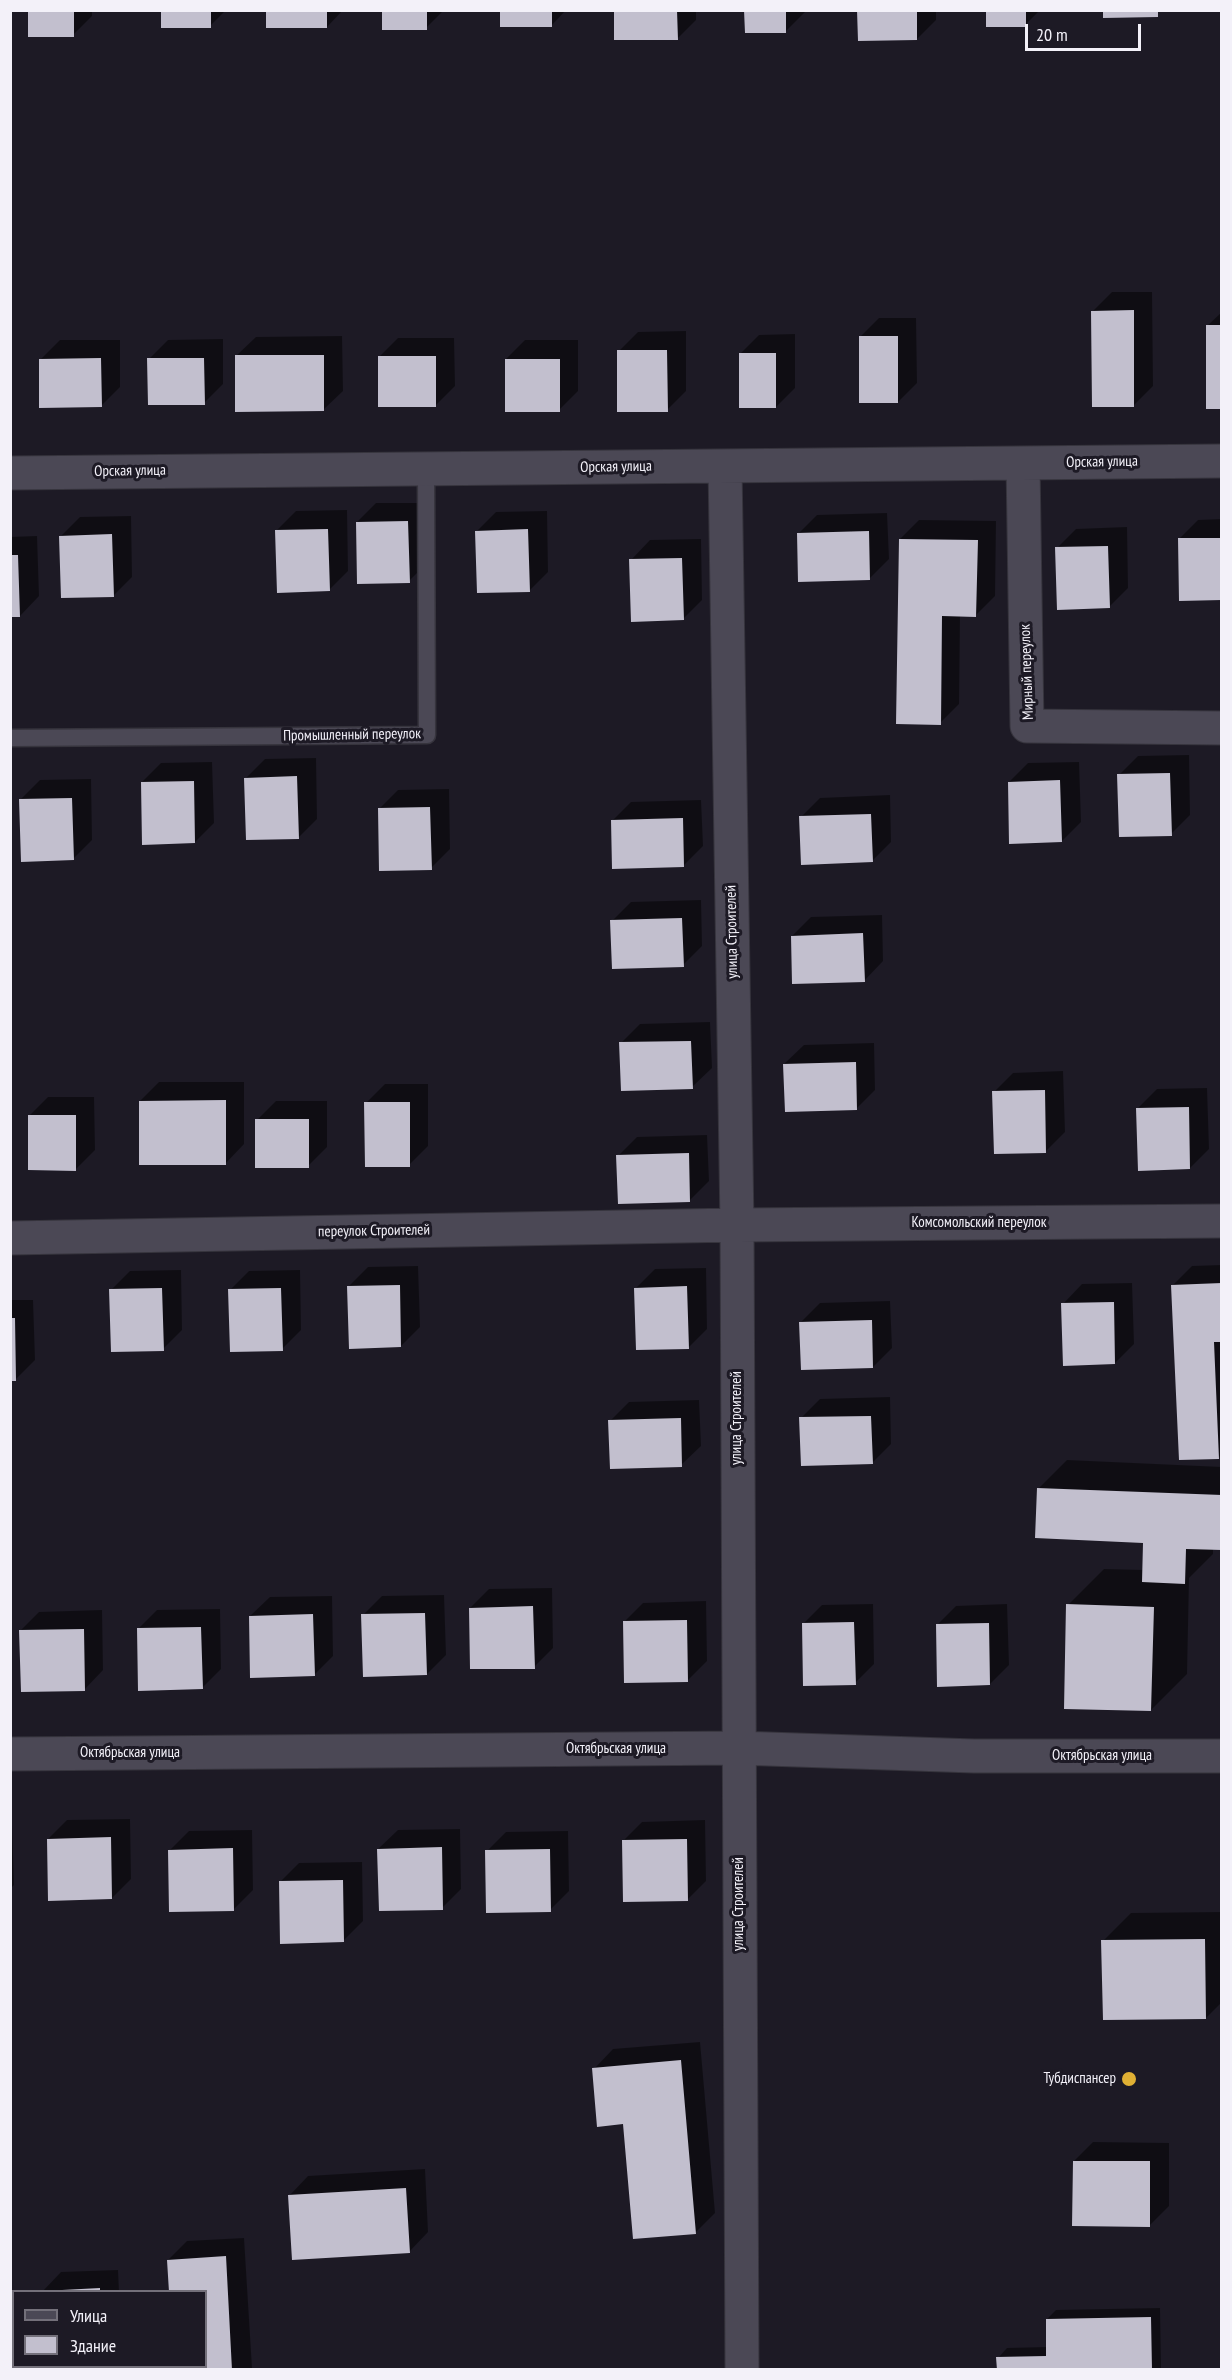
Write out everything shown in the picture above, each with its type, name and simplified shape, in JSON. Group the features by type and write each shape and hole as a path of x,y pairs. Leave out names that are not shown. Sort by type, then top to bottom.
{"street":[{"name":"Орская улица","path":"10,472 1221,461"},
{"name":"Мирный переулок","path":"1023,463 1027,726 1221,728"},
{"name":"улица Строителей","path":"725,466 737,1225 742,2370"},
{"name":"Комсомольский переулок","path":"737,1225 1221,1221"},
{"name":"переулок Строителей","path":"10,1238 737,1225"},
{"name":"Октябрьская улица","path":"10,1754 738,1748 974,1756 1221,1756"}],"lane":[{"name":"Промышленный переулок","path":"10,738 428,735 426,468"}],"building":[{"path":"28,10 74,10 74,37 28,37"},
{"path":"161,10 211,10 211,28 161,28"},
{"path":"266,10 327,10 327,28 266,28"},
{"path":"382,10 427,10 427,30 382,30"},
{"path":"500,10 552,10 552,27 500,27"},
{"path":"614,10 677,10 678,40 614,40"},
{"path":"744,10 786,10 786,33 745,33"},
{"path":"857,10 917,10 917,40 858,41"},
{"path":"986,10 1026,10 1026,27 986,27"},
{"path":"1103,10 1158,10 1158,17 1103,18"},
{"path":"1134,310 1134,407 1092,407 1091,311"},
{"path":"1206,325 1222,325 1222,409 1206,409"},
{"path":"859,336 898,336 898,403 859,403"},
{"path":"617,350 667,350 668,412 617,412"},
{"path":"739,353 776,353 776,408 739,408"},
{"path":"235,355 324,355 324,411 235,412"},
{"path":"378,356 436,356 436,407 378,407"},
{"path":"101,358 102,407 39,408 39,359"},
{"path":"147,358 204,358 205,405 148,405"},
{"path":"505,359 560,359 560,412 505,412"},
{"path":"408,521 410,583 357,584 356,522"},
{"path":"328,529 330,591 277,593 275,530"},
{"path":"528,529 530,592 477,593 475,531"},
{"path":"869,531 870,580 798,582 797,533"},
{"path":"112,534 114,597 61,598 59,536"},
{"path":"1178,538 1222,538 1222,600 1179,601"},
{"path":"899,539 978,540 976,617 942,616 941,725 896,724"},
{"path":"1108,546 1110,608 1057,610 1055,547"},
{"path":"10,555 18,555 20,617 10,617"},
{"path":"682,558 684,620 631,622 629,559"},
{"path":"1170,773 1172,836 1119,837 1117,774"},
{"path":"297,776 299,839 246,840 244,778"},
{"path":"1060,780 1062,842 1009,844 1008,782"},
{"path":"194,781 195,843 142,845 141,782"},
{"path":"72,798 74,860 21,862 19,799"},
{"path":"430,807 432,870 379,871 378,808"},
{"path":"871,814 873,862 801,865 799,816"},
{"path":"683,818 684,867 612,869 611,820"},
{"path":"682,918 684,967 612,969 610,920"},
{"path":"863,933 865,982 792,984 791,936"},
{"path":"691,1041 693,1089 621,1091 619,1042"},
{"path":"856,1062 857,1110 785,1112 783,1064"},
{"path":"1045,1090 1046,1153 994,1154 992,1091"},
{"path":"226,1100 226,1165 139,1165 139,1101"},
{"path":"364,1102 410,1102 410,1167 365,1167"},
{"path":"1189,1107 1190,1169 1138,1171 1136,1108"},
{"path":"28,1115 76,1115 76,1171 28,1170"},
{"path":"255,1119 309,1119 309,1168 255,1168"},
{"path":"689,1153 690,1202 618,1204 616,1155"},
{"path":"1222,1283 1222,1342 1214,1342 1219,1459 1179,1460 1171,1285"},
{"path":"400,1285 401,1347 349,1349 347,1286"},
{"path":"687,1286 689,1349 636,1350 634,1288"},
{"path":"162,1288 164,1351 111,1352 109,1289"},
{"path":"281,1288 283,1351 230,1352 228,1289"},
{"path":"1114,1302 1115,1364 1063,1366 1061,1303"},
{"path":"10,1318 15,1318 16,1381 10,1381"},
{"path":"872,1320 873,1368 801,1370 799,1322"},
{"path":"871,1416 873,1464 801,1466 799,1417"},
{"path":"681,1418 682,1467 610,1469 608,1420"},
{"path":"1037,1488 1222,1495 1222,1550 1186,1549 1185,1584 1142,1582 1143,1543 1035,1538"},
{"path":"1066,1604 1154,1607 1151,1711 1064,1709"},
{"path":"533,1606 535,1669 470,1669 469,1608"},
{"path":"425,1613 427,1675 363,1677 361,1614"},
{"path":"313,1614 315,1676 250,1678 249,1616"},
{"path":"687,1620 688,1682 624,1683 623,1621"},
{"path":"854,1622 856,1685 803,1686 802,1623"},
{"path":"989,1623 990,1685 937,1687 936,1624"},
{"path":"201,1627 203,1689 138,1691 137,1628"},
{"path":"84,1629 85,1691 21,1692 19,1630"},
{"path":"111,1837 112,1899 48,1901 47,1839"},
{"path":"687,1839 688,1901 623,1902 622,1840"},
{"path":"442,1847 443,1910 379,1911 377,1849"},
{"path":"233,1848 234,1911 169,1912 168,1850"},
{"path":"550,1849 551,1912 486,1913 485,1850"},
{"path":"343,1880 344,1942 280,1944 279,1881"},
{"path":"1205,1939 1206,2019 1103,2020 1101,1940"},
{"path":"681,2060 696,2234 633,2239 623,2124 597,2127 592,2068"},
{"path":"1073,2161 1150,2161 1150,2227 1072,2226"},
{"path":"406,2188 410,2253 292,2260 288,2195"},
{"path":"226,2256 232,2370 173,2370 173,2368 207,2368 207,2290 169,2290 167,2260"},
{"path":"100,2288 100,2290 62,2290"},
{"path":"1151,2317 1152,2370 997,2370 996,2357 1046,2356 1046,2319"},
{"path":"44,2368 102,2368 103,2370 44,2370"}],"place":[{"name":"Тубдиспансер","path":"1129,2079"}]}
